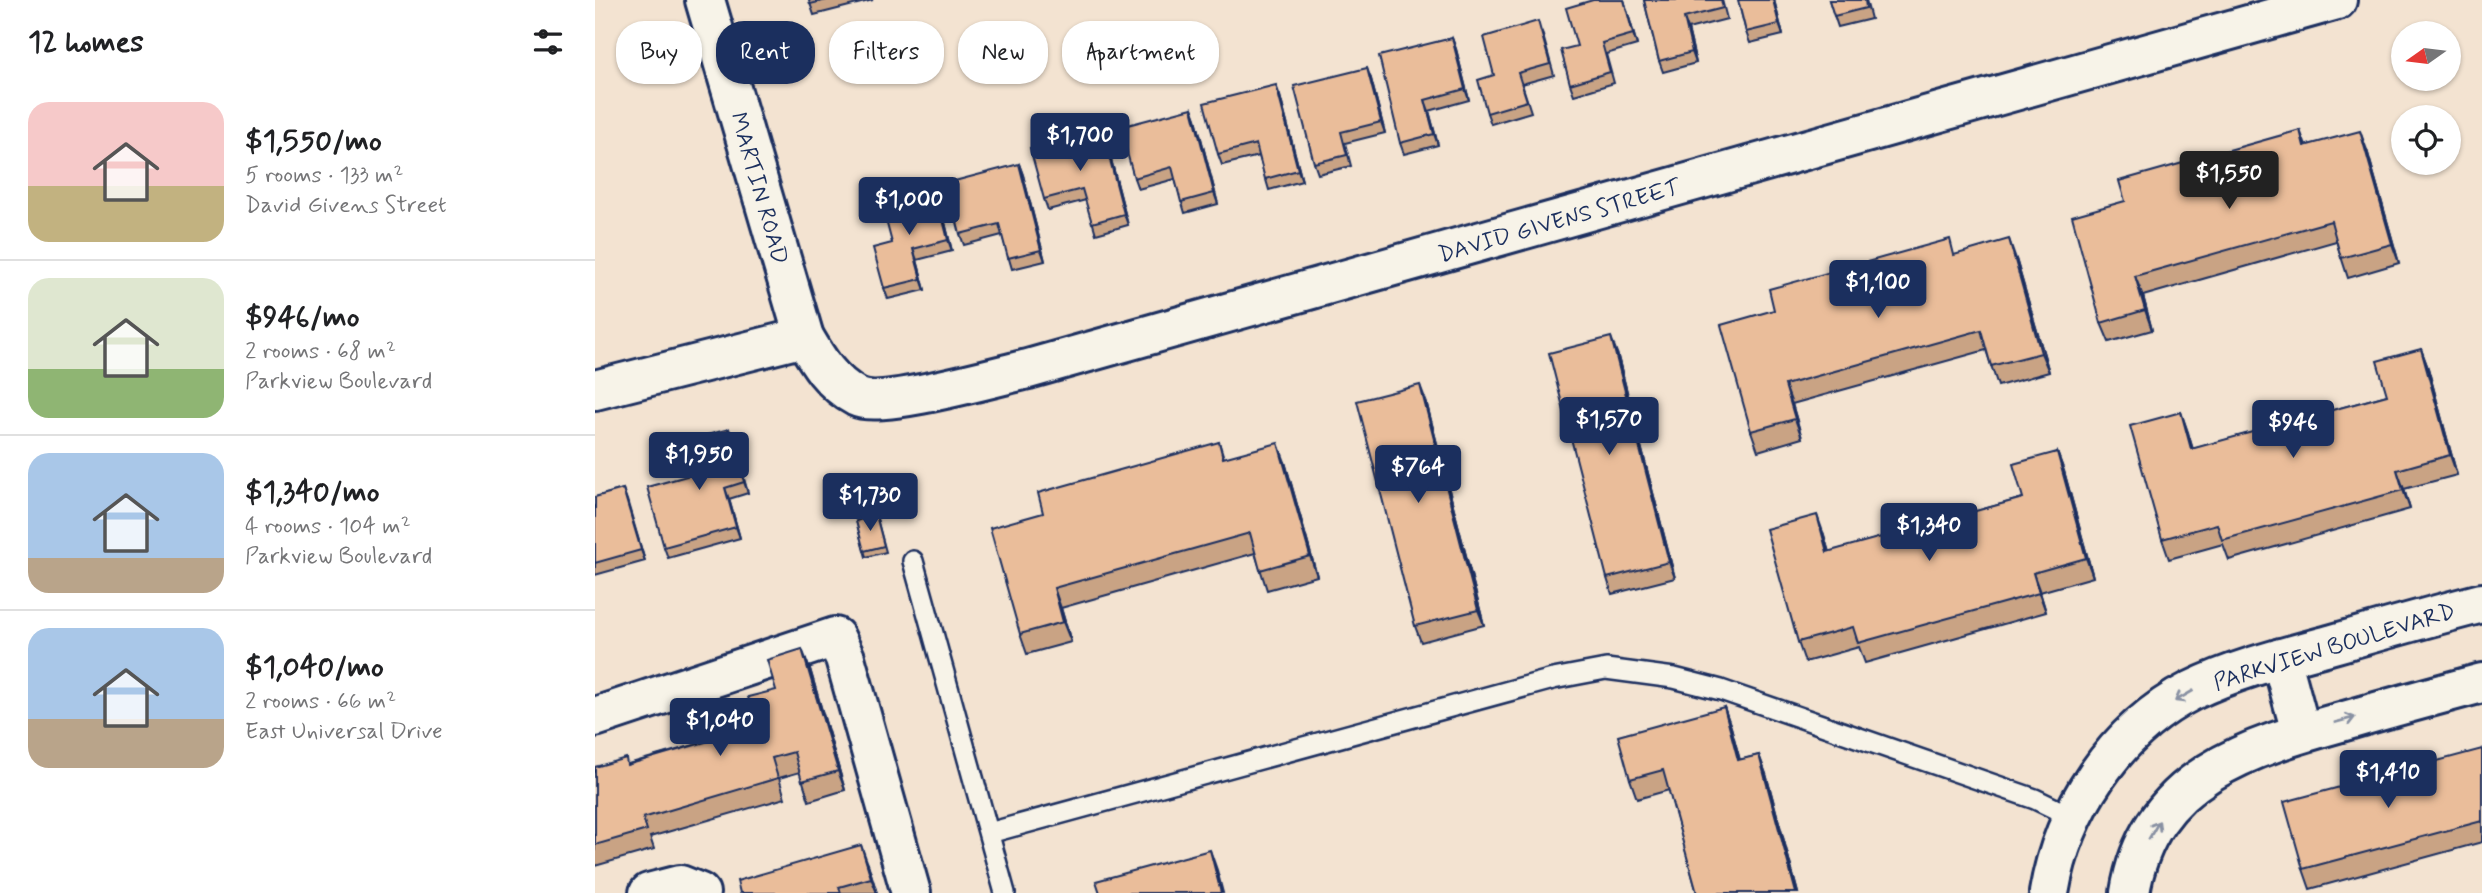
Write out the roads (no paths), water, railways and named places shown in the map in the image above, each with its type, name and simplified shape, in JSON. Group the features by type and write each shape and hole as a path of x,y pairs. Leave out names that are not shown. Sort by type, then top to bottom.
{"street":[{"name":"MARTIN ROAD","path":"705,0 804,337"},
{"name":"DAVID GIVENS STREET","path":"804,337 825,374 859,398 888,400 1016,372 2337,0"},
{"path":"595,390 804,337"},
{"name":"PARKVIEW BOULEVARD","path":"2049,893 2072,817 2088,788 2112,756 2140,726 2166,706 2211,682 2281,658 2482,603"},
{"path":"595,717 835,637 845,658 911,893"},
{"path":"2281,658 2301,732"},
{"path":"2130,893 2133,876 2149,836 2170,803 2207,771 2250,749 2301,732 2482,683"},
{"path":"650,893 695,891"}],"lane":[{"path":"913,561 1005,893"},
{"path":"989,833 1553,679 1606,670 1674,678 1721,690 2035,799 2072,817"}]}
